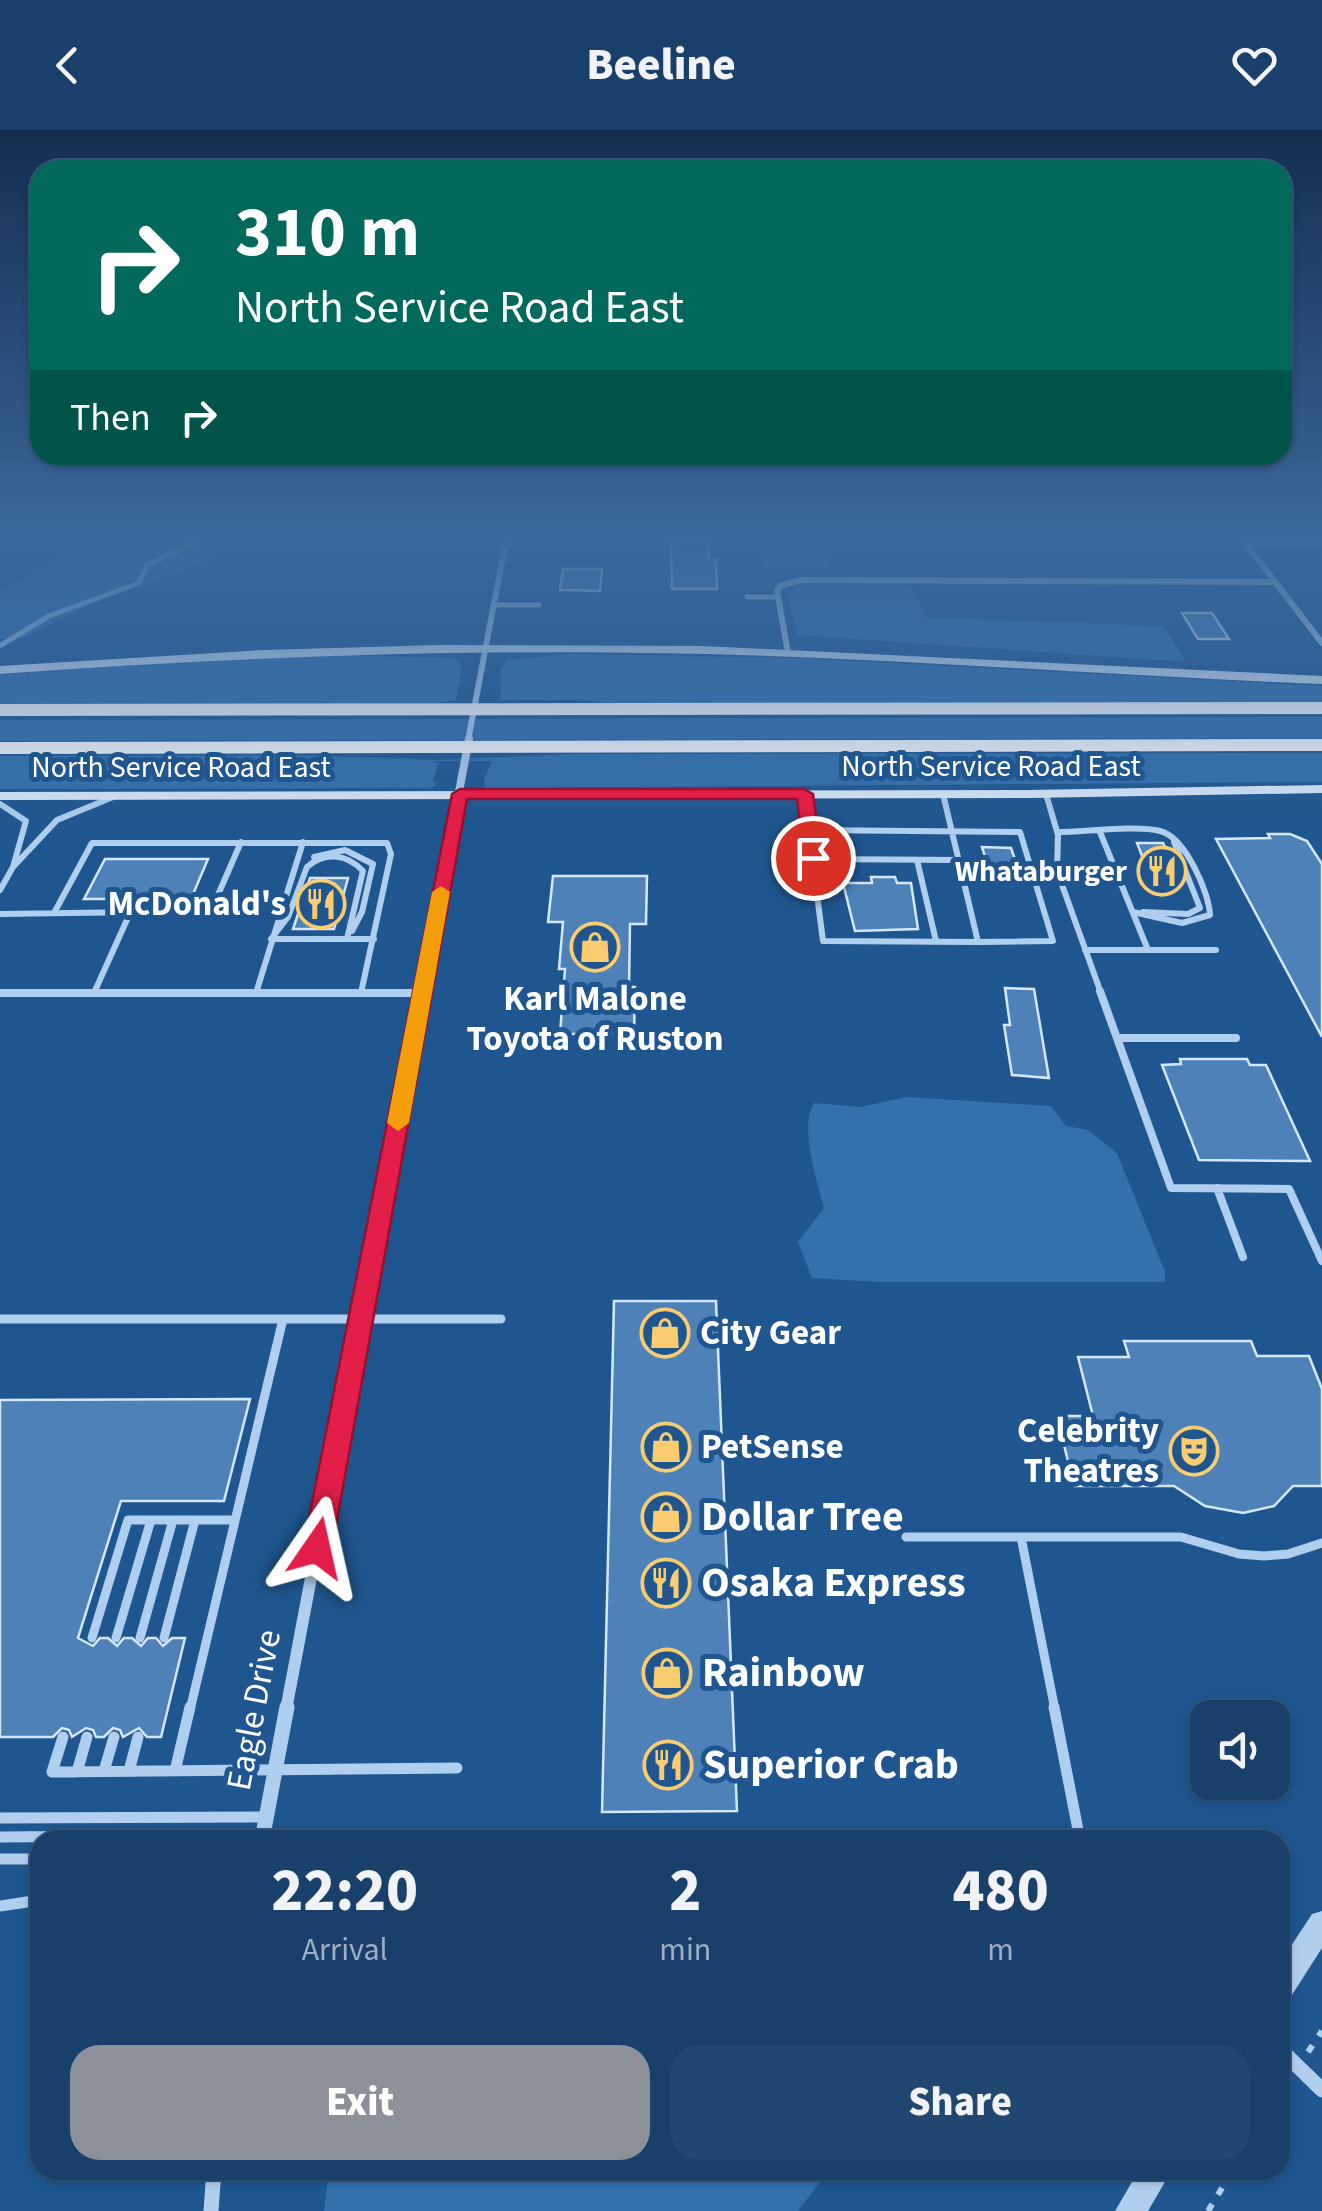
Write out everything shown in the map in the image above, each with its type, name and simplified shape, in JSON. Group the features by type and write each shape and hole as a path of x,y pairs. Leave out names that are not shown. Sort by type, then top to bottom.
{"highway":[{"path":"0,710 1322,708"},
{"path":"0,748 1322,745"}],"main road":[{"path":"0,670 218,653 486,649 788,653 1322,680"},
{"name":"North Service Road East","path":"0,796 461,786 804,794 1322,789"}],"street":[{"name":"Eagle Drive","path":"263,1830 488,637"},
{"path":"785,637 788,653"},
{"path":"1290,1973 1322,1924"},
{"path":"1290,2059 1322,2090"},
{"path":"210,2211 213,2180"},
{"path":"1130,2211 1151,2180"}],"lane":[{"path":"804,794 808,830 813,858 822,941 1053,941 1020,832 808,830"},
{"path":"944,794 978,942"},
{"path":"1046,794 1058,832 1057,871 1171,1188 1290,1189 1322,1261"},
{"path":"0,890 13,868 57,820 117,795"},
{"path":"0,804 26,820 13,868"},
{"path":"1058,832 1154,831 1167,833 1183,848 1210,902 1210,915 1196,921 1154,920 1133,912"},
{"path":"1100,832 1148,950"},
{"path":"1133,912 1188,914 1200,908 1174,841"},
{"path":"0,914 212,911 240,842"},
{"path":"256,993 303,842"},
{"path":"54,913 92,843 379,842 390,847 361,993"},
{"path":"271,939 289,917 306,868 318,859 336,856 360,866 363,872 347,939"},
{"path":"813,858 959,860"},
{"path":"917,860 936,941"},
{"path":"94,993 130,913"},
{"path":"271,939 374,939"},
{"path":"1086,950 1216,950"},
{"path":"0,993 422,993"},
{"path":"1117,1038 1236,1038"},
{"path":"1217,1188 1244,1257"},
{"path":"0,1320 501,1318"},
{"path":"175,1771 283,1319"},
{"path":"92,1638 128,1520 235,1520"},
{"path":"116,1638 150,1520"},
{"path":"140,1638 174,1520"},
{"path":"164,1638 196,1520"},
{"path":"906,1538 1180,1538 1240,1554 1264,1556 1288,1554 1322,1542"},
{"path":"1021,1538 1078,1830"},
{"path":"62,1737 52,1772 456,1768"},
{"path":"77,1772 87,1737"},
{"path":"104,1772 114,1737"},
{"path":"129,1772 138,1737"},
{"path":"0,1818 266,1816"},
{"path":"0,1837 30,1837"},
{"path":"0,1859 30,1858"},
{"path":"0,1906 30,1902"}],"path":[{"path":"1208,2211 1227,2180"}],"shaded area":[{"path":"827,637 1171,637 1186,662"},
{"path":"569,654 796,658 1322,686 1322,703 620,704 500,700 501,668 507,660"},
{"path":"332,655 453,658 462,665 456,700 429,704 0,704 0,675"},
{"path":"1322,717 1322,738 0,741 0,720"},
{"path":"1322,753 1322,782 485,788 492,761 434,761 438,764 433,781 437,784 432,788 0,789 0,756 297,755 438,760 571,754"},
{"path":"907,1097 1051,1106 1066,1126 1088,1130 1117,1153 1165,1272 1165,1282 879,1282 812,1278 798,1242 824,1208 809,1139 814,1103 860,1107"},
{"path":"328,2180 821,2180 798,2211 324,2211"}],"building":[{"path":"1268,834 1290,834 1307,841 1322,864 1322,1037 1216,839 1270,838"},
{"name":"Whataburger","path":"1137,843 1163,843 1181,881 1152,881"},
{"path":"982,847 1011,848 1021,876 991,876"},
{"path":"105,859 208,859 191,899 84,899"},
{"name":"Karl Malone Toyota of Ruston","path":"553,876 647,876 646,924 630,924 629,987 635,987 634,1034 560,1034 565,969 559,969 563,922 548,922"},
{"path":"871,877 895,877 897,883 911,883 918,929 855,931 843,883 872,883"},
{"name":"McDonald's","path":"310,878 348,878 334,929 293,929"},
{"path":"1005,988 1034,989 1049,1078 1012,1075 1004,1025 1010,1025"},
{"path":"1180,1059 1247,1059 1250,1065 1266,1065 1310,1161 1199,1160 1162,1065 1181,1064"},
{"path":"614,1301 716,1301 737,1811 602,1812"},
{"name":"Celebrity Theatres","path":"1124,1341 1251,1341 1257,1356 1309,1356 1322,1389 1322,1486 1293,1486 1274,1506 1243,1513 1205,1506 1174,1486 1074,1486 1057,1416 1093,1416 1078,1357 1129,1357"},
{"path":"250,1399 224,1501 121,1501 78,1638 93,1646 100,1638 108,1638 117,1646 124,1638 132,1638 141,1646 148,1638 156,1638 163,1646 172,1638 185,1638 161,1737 147,1737 139,1728 123,1737 120,1730 113,1728 104,1737 96,1737 93,1730 86,1728 72,1737 69,1730 62,1728 53,1737 0,1737 0,1400"}],"waterway":[{"path":"1,645 14,637"}],"slow traffic":[{"path":"398,1123 441,892"}],"place":[{"name":"Whataburger","path":"1162,871"},
{"name":"McDonald's","path":"321,904"},
{"name":"Karl Malone Toyota of Ruston","path":"595,947"},
{"name":"City Gear","path":"665,1333"},
{"name":"PetSense","path":"666,1447"},
{"name":"Celebrity Theatres","path":"1194,1451"},
{"name":"Dollar Tree","path":"666,1517"},
{"name":"Osaka Express","path":"666,1583"},
{"name":"Rainbow","path":"667,1673"},
{"name":"Superior Crab","path":"668,1765"}],"route":[{"path":"317,1548 460,794 804,794 813,858"}]}
